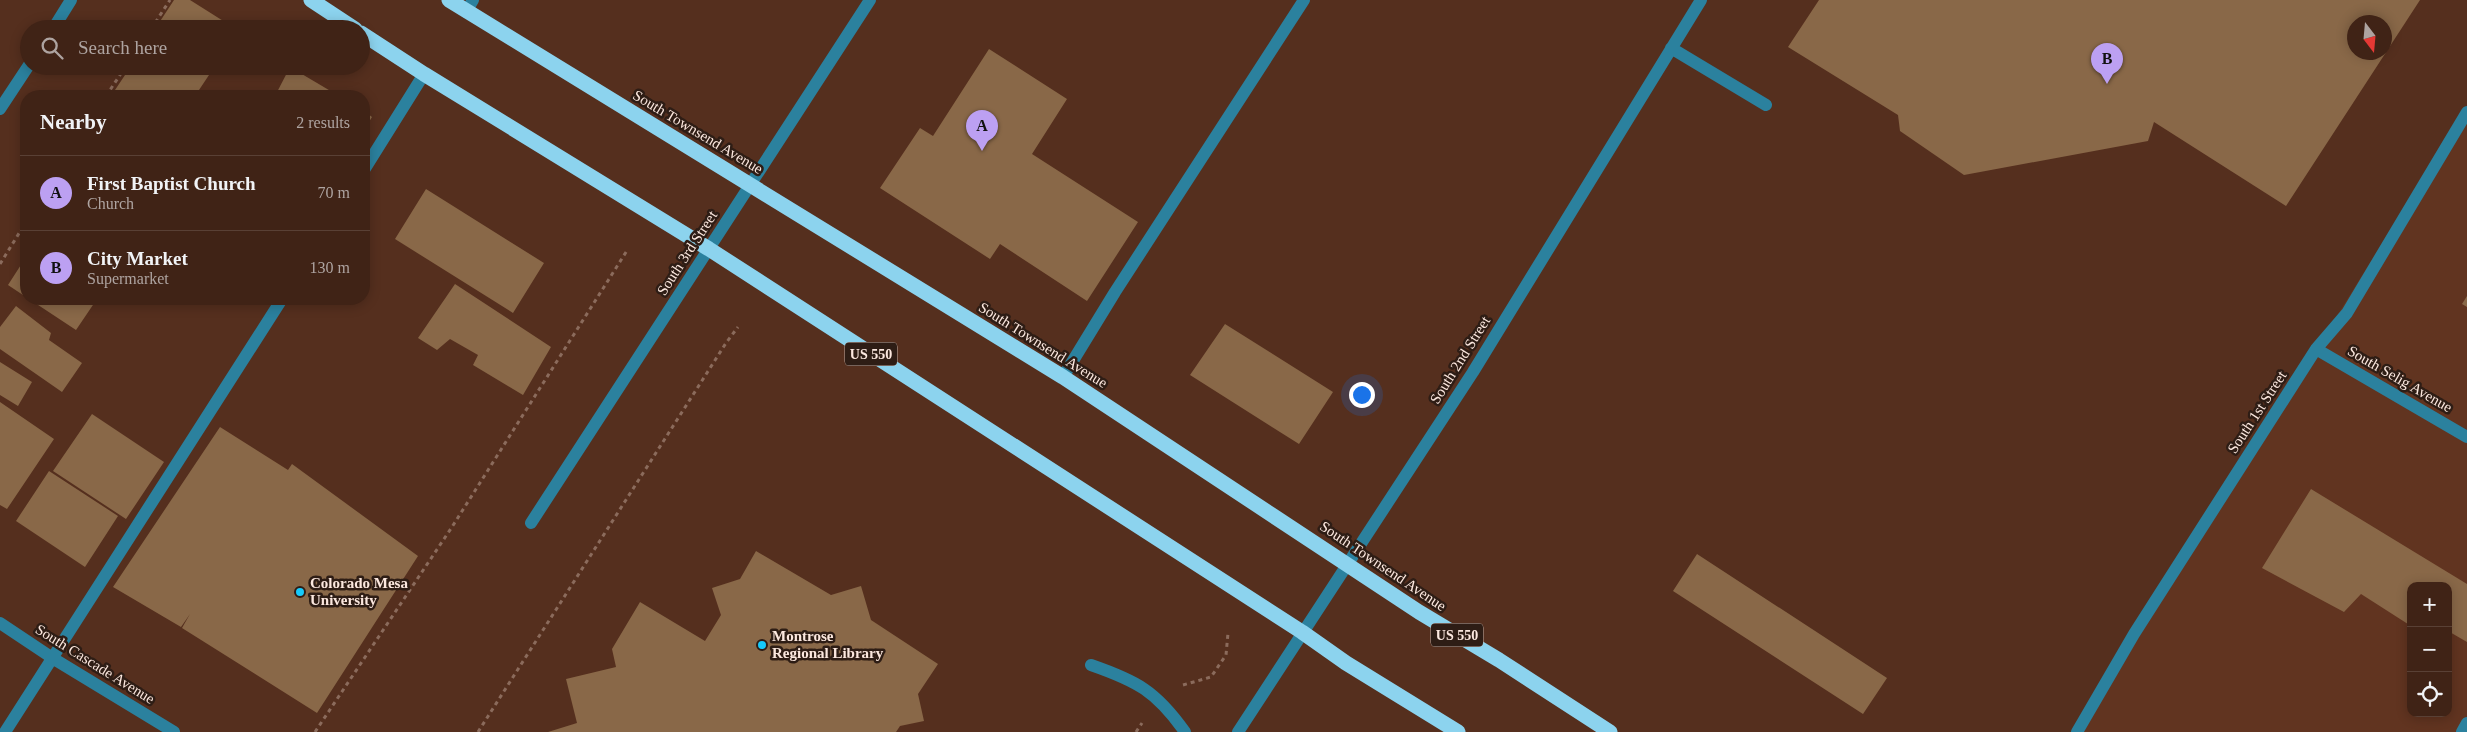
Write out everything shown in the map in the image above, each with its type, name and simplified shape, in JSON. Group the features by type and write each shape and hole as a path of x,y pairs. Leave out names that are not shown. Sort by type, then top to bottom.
{"highway":[{"path":"311,0 341,20"},
{"name":"South Townsend Avenue","path":"448,0 470,6 751,184 1062,377 1419,612 1499,660 1610,732"},
{"name":"US 550","path":"370,39 709,249 1302,632 1346,663 1458,732"}],"street":[{"path":"59,20 72,0"},
{"name":"South 3rd Street","path":"531,522 870,0"},
{"path":"1062,377 1304,0"},
{"name":"South 2nd Street","path":"1238,732 1473,372 1701,0"},
{"path":"1671,48 1766,105"},
{"path":"370,160 424,74"},
{"path":"0,109 22,75"},
{"name":"South 1st Street","path":"2078,732 2134,634 2316,349 2347,313 2467,112"},
{"path":"5,732 54,659 278,305"},
{"name":"South Selig Avenue","path":"2316,349 2467,437"},
{"name":"South Cascade Avenue","path":"0,623 54,659 174,732"},
{"path":"1091,664 1143,686 1158,700 1185,732"},
{"path":"2462,732 2467,723"}],"path":[{"path":"157,20 170,0"},
{"path":"110,90 120,75"},
{"path":"0,264 20,232"},
{"path":"315,732 452,527 628,249"},
{"path":"478,732 720,351 738,327"},
{"path":"1136,732 1168,689 1211,677 1226,655 1228,633"}],"shaded area":[{"path":"2467,107 2467,732 2078,732"}],"building":[{"path":"174,0 190,0 222,20 161,20"},
{"path":"1819,0 2420,0 2392,43 2392,15 2347,15 2347,60 2381,60 2286,206 2154,122 2148,141 1964,175 1900,131 1898,115 1788,47"},
{"path":"989,49 1067,99 1032,154 1138,222 1087,301 1000,244 990,259 880,188 920,128 933,136"},
{"path":"125,75 209,75 199,90 115,90"},
{"path":"286,75 304,75 329,90 278,90"},
{"path":"426,189 544,263 513,313 395,239"},
{"path":"20,266 20,293 8,285"},
{"path":"455,284 551,347 523,395 473,365 478,355 450,339 437,350 418,338"},
{"path":"2467,296 2467,307 2462,304"},
{"path":"38,305 93,305 76,330"},
{"path":"16,306 51,333 49,340 82,363 62,392 0,349 0,327"},
{"path":"1225,324 1333,392 1299,444 1190,375"},
{"path":"0,362 32,382 18,406 0,395"},
{"path":"0,402 54,439 7,509 0,505"},
{"path":"92,414 164,462 126,519 53,471"},
{"name":"Colorado Mesa University","path":"220,427 288,470 292,464 418,556 317,713 182,628 190,614 181,627 113,587"},
{"path":"49,471 118,516 85,567 16,521"},
{"path":"2311,489 2467,584 2467,642 2452,633 2452,582 2407,582 2407,623 2361,594 2344,612 2262,568"},
{"name":"Montrose Regional Library","path":"756,551 831,595 861,586 871,620 938,664 918,694 924,721 900,726 896,732 548,732 577,723 566,679 616,667 612,649 640,602 705,641 721,615 712,588 740,579"},
{"path":"1697,554 1887,678 1863,714 1673,591"}],"place":[{"name":"City Market","path":"2107,84"},
{"name":"First Baptist Church","path":"982,151"},
{"name":"Colorado Mesa University","path":"300,592"},
{"name":"Montrose Regional Library","path":"762,645"}]}
